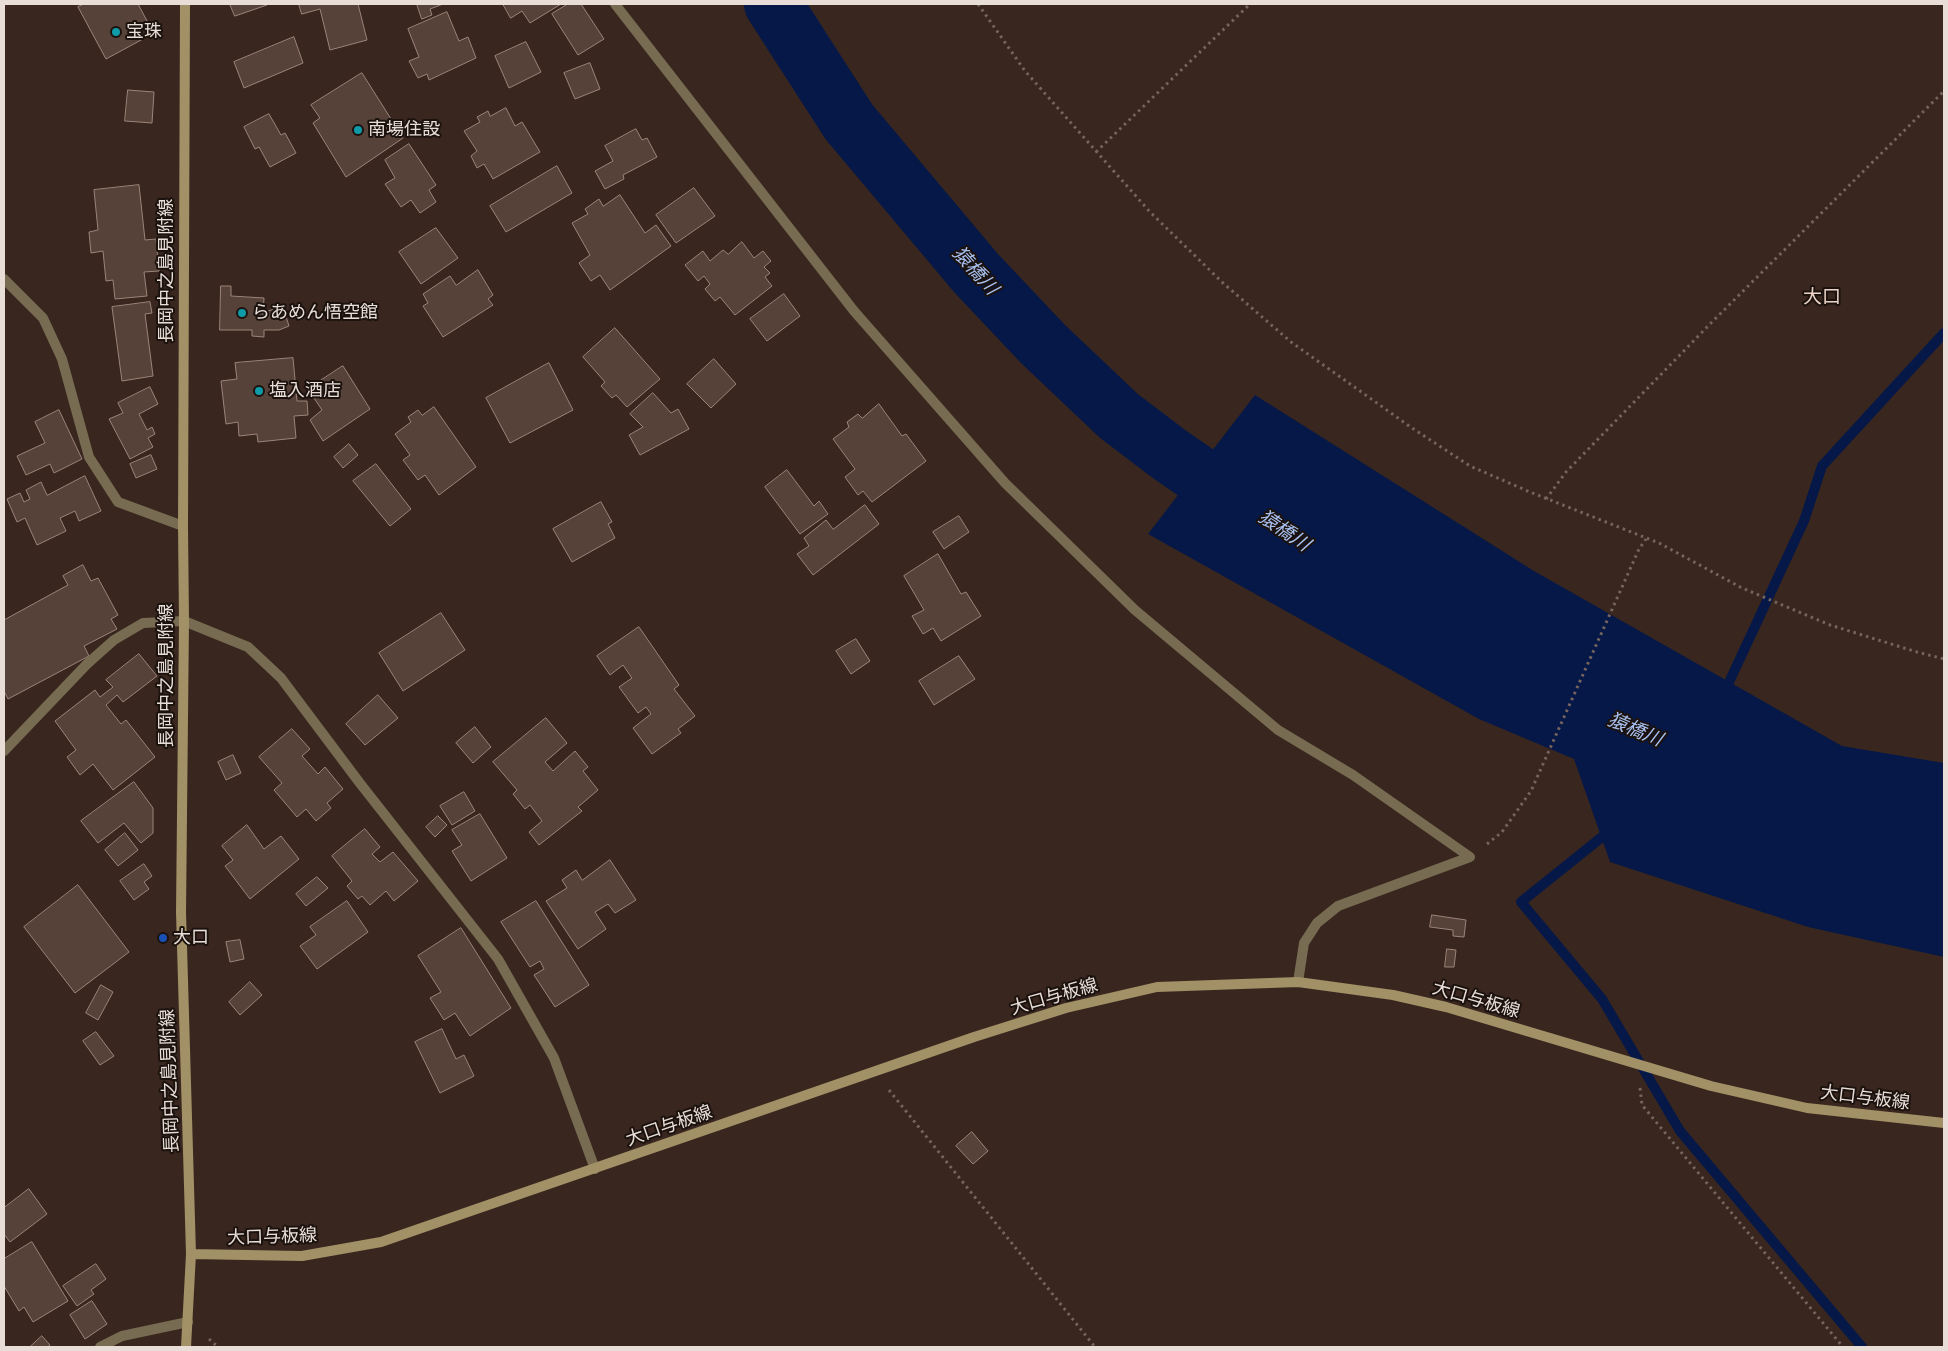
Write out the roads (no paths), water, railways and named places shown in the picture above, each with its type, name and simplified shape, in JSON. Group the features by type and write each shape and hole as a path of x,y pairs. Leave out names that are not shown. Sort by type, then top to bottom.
{"main road":[{"name":"長岡中之島見附線","path":"185,4 182,912 191,1254 186,1347"},
{"name":"大口与板線","path":"191,1254 302,1256 381,1242 974,1037 1066,1008 1157,987 1298,982 1393,995 1446,1007 1711,1086 1807,1108 1944,1123"}],"street":[{"path":"615,4 854,311 1005,483 1136,610 1278,730 1353,776 1470,857 1338,906 1317,923 1304,943 1298,982"},
{"path":"4,278 43,318 62,359 89,456 118,502 183,526"},
{"path":"4,751 87,664 114,640 143,622 184,621 248,648 281,678 359,782 498,959 554,1058 595,1169"},
{"path":"100,1347 122,1336 188,1322"}],"water":[{"path":"1255,395 1534,571 1842,746 1944,763 1944,957 1808,927 1610,862 1574,759 1479,719 1148,534"}],"waterway":[{"name":"猿橋川","path":"773,4 849,122 976,273 1043,344 1119,416 1169,454 1261,518"},
{"path":"1724,693 1804,521 1822,466 1944,333"},
{"path":"1612,829 1521,902 1602,999 1680,1131 1862,1347"}],"place":[{"name":"宝珠","path":"116,32"},
{"name":"南場住設","path":"358,130"},
{"name":"らあめん悟空館","path":"242,313"},
{"name":"塩入酒店","path":"259,391"},
{"name":"大口","path":"163,938"}],"district":[{"name":"大口","path":"1822,297"}]}
